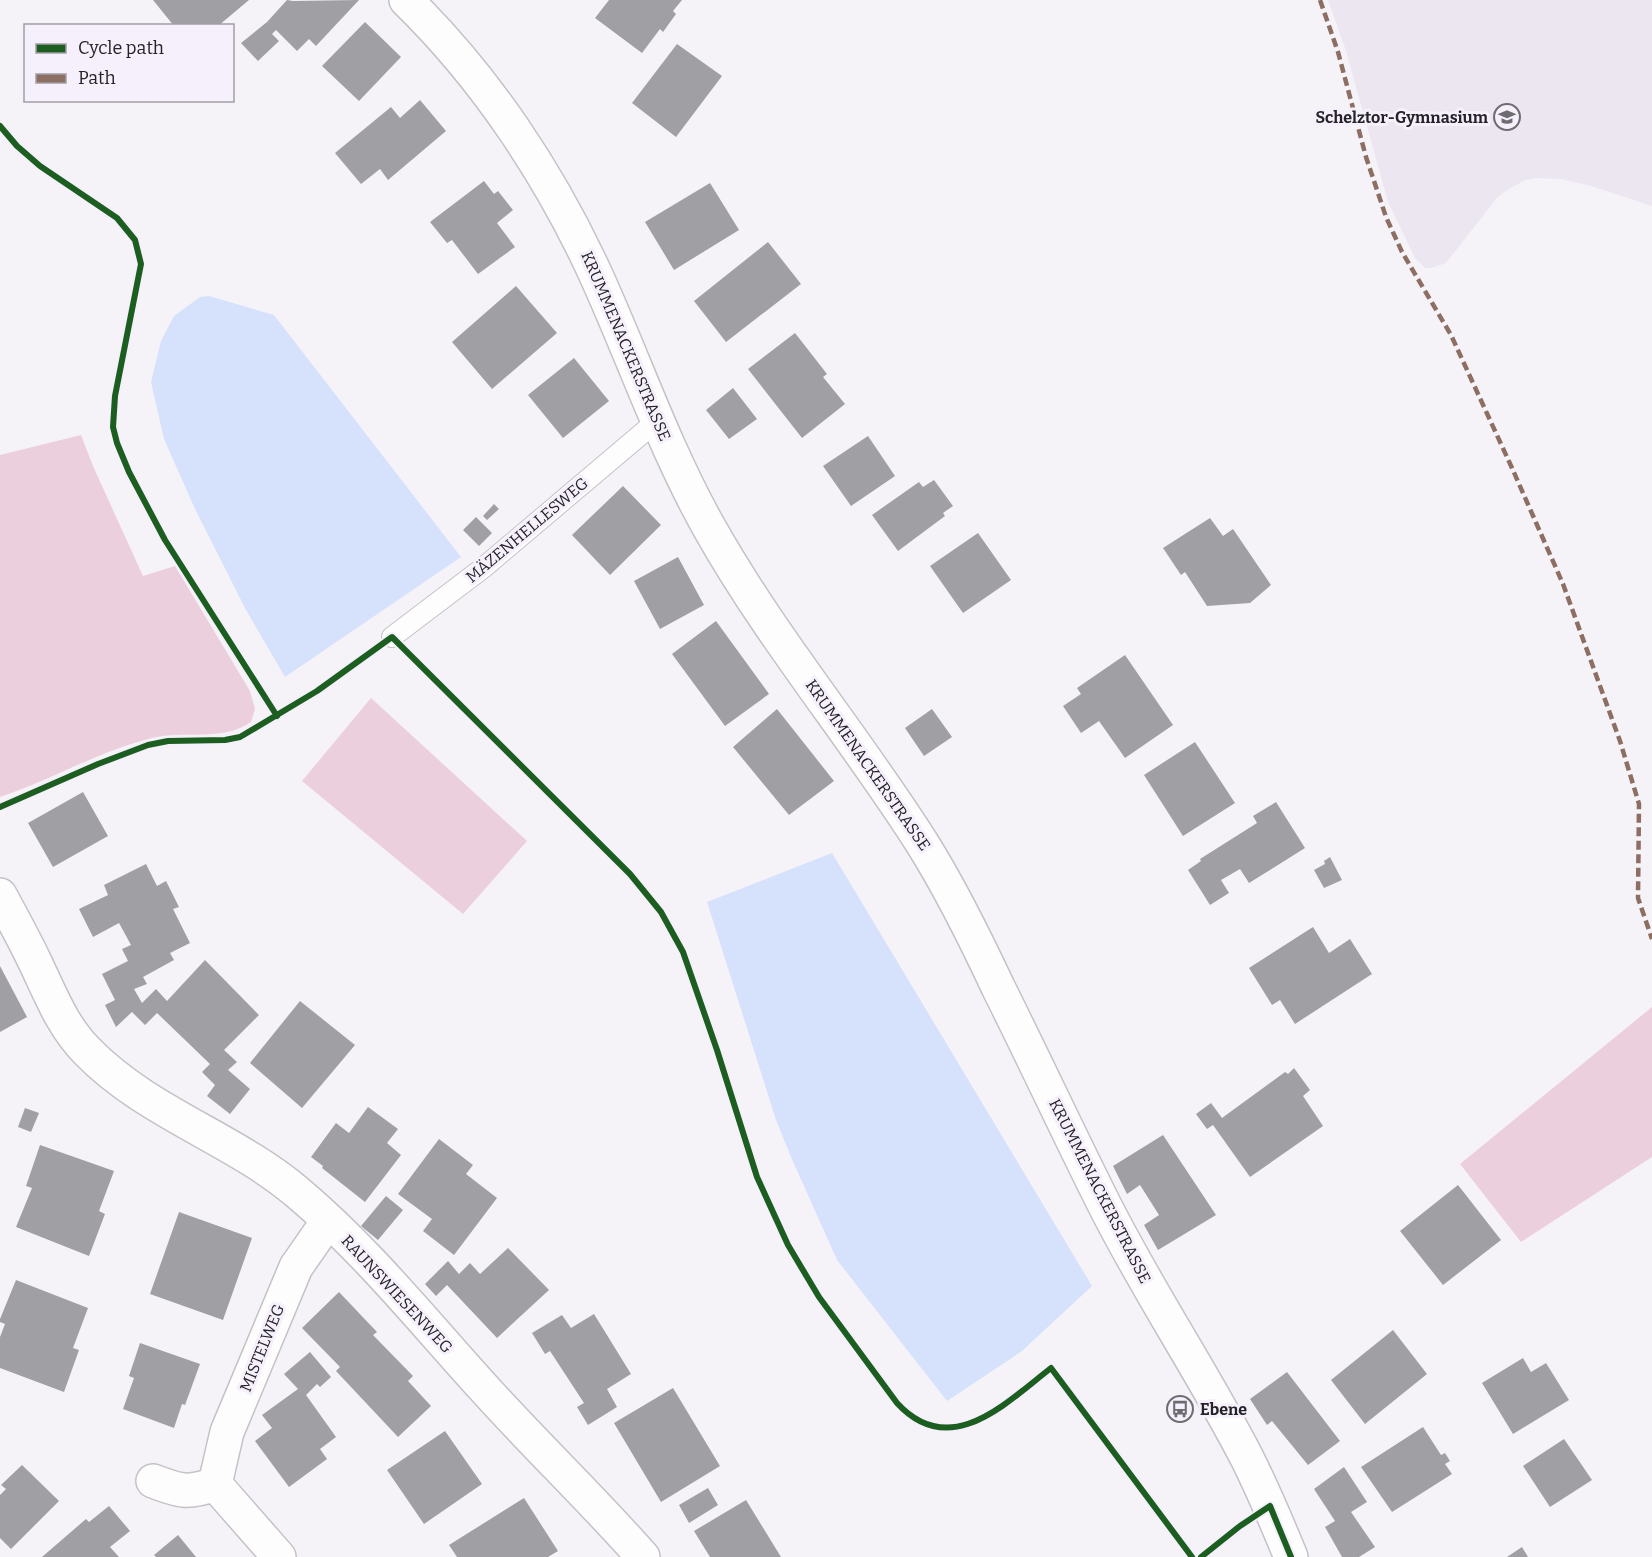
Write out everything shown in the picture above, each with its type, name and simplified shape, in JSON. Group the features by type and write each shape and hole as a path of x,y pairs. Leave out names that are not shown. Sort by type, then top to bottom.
{"main road":[{"name":"KRUMMENACKERSTRASSE","path":"406,0 489,95 551,189 597,277 690,492 737,575 906,819 942,875 1113,1222 1245,1455 1270,1506 1291,1557"},
{"name":"RAUNSWIESENWEG","path":"0,895 63,1020 86,1050 142,1095 285,1183 328,1221 378,1268 482,1386 643,1557"},
{"name":"MISTELWEG","path":"215,1484 228,1432 296,1267 328,1221"},
{"path":"153,1481 185,1491 215,1484 279,1557"}],"lane":[{"name":"MÄZENHELLESWEG","path":"392,637 496,557 658,420"}],"shaded area":[{"name":"Schelztor-Gymnasium","path":"1328,0 1652,0 1652,206 1591,186 1561,179 1525,180 1497,198 1446,263 1425,268 1415,258 1388,202 1346,51"},
{"path":"81,435 143,576 175,566 250,691 255,709 251,722 240,728 216,734 152,738 94,758 0,797 0,455"},
{"path":"371,698 527,841 463,914 302,781"},
{"path":"1652,1007 1652,1157 1521,1242 1460,1164"}],"water":[{"path":"209,296 274,315 461,557 285,677 246,610 195,509 164,439 151,382 161,341 174,316 200,297"},
{"path":"832,853 1092,1286 1022,1351 947,1401 837,1260 776,1120 707,902"}],"building":[{"path":"153,0 249,0 220,24 172,24"},
{"path":"287,0 359,0 316,46 309,39 297,51 276,30 272,34 279,41 258,61 241,43 267,22"},
{"path":"609,0 682,0 673,11 676,14 663,32 660,29 642,53 595,18"},
{"path":"365,22 401,57 359,101 322,66"},
{"path":"677,44 722,76 676,137 632,103"},
{"path":"420,100 446,131 388,180 380,169 361,184 335,153 391,107 400,118"},
{"path":"484,181 494,194 498,191 513,210 497,223 515,247 478,274 452,240 447,243 430,222"},
{"path":"710,183 739,230 674,270 645,222"},
{"path":"768,242 801,284 726,342 694,301"},
{"path":"516,286 557,333 492,389 452,342"},
{"path":"795,333 827,374 823,377 845,404 802,438 748,369"},
{"path":"574,358 609,401 563,438 528,395"},
{"path":"733,388 757,419 729,439 706,410"},
{"path":"868,436 895,476 851,506 823,466"},
{"path":"934,480 953,506 943,513 945,516 898,551 872,515 919,482 923,487"},
{"path":"623,486 661,525 610,575 572,535"},
{"path":"494,504 499,509 487,520 483,516"},
{"path":"476,517 492,533 479,546 463,530"},
{"path":"1210,518 1223,536 1233,529 1271,585 1250,603 1207,606 1185,572 1181,575 1163,548"},
{"path":"978,533 1011,580 963,613 930,566"},
{"path":"678,557 704,605 660,629 634,581"},
{"path":"716,621 769,694 725,726 672,654"},
{"path":"1125,655 1173,725 1125,758 1099,721 1081,733 1063,706 1081,694 1077,688"},
{"path":"777,709 834,781 789,815 733,747"},
{"path":"932,709 952,737 924,756 905,728"},
{"path":"1195,742 1235,803 1183,836 1144,775"},
{"path":"83,792 108,836 53,867 28,823"},
{"path":"1276,802 1305,848 1249,883 1240,869 1221,880 1229,893 1210,905 1188,870 1201,861 1200,859 1257,823 1253,816"},
{"path":"1330,857 1342,880 1324,888 1314,870 1325,864 1324,861"},
{"path":"146,864 157,886 166,881 179,907 173,909 190,943 170,953 174,960 143,977 147,984 134,989 142,1003 156,989 167,1001 205,960 259,1015 224,1050 237,1062 228,1070 250,1089 230,1114 207,1096 215,1085 202,1072 210,1064 157,1013 145,1025 132,1012 116,1027 105,1005 115,1000 102,974 128,961 122,949 131,945 119,923 93,937 79,909 108,895 104,885"},
{"path":"1313,927 1329,953 1350,939 1372,974 1295,1024 1280,1000 1272,1005 1249,968"},
{"path":"0,966 27,1017 0,1032"},
{"path":"300,1001 355,1045 302,1108 250,1063"},
{"path":"1294,1068 1310,1090 1303,1096 1323,1126 1250,1177 1213,1125 1207,1129 1196,1114 1211,1103 1222,1118 1285,1072 1288,1074"},
{"path":"368,1107 398,1129 387,1143 401,1155 365,1202 311,1157 336,1123 349,1133"},
{"path":"25,1108 39,1113 31,1132 18,1127"},
{"path":"1163,1135 1216,1215 1158,1250 1144,1225 1159,1215 1140,1185 1127,1194 1113,1166"},
{"path":"439,1139 473,1165 466,1174 497,1198 454,1255 423,1231 432,1219 398,1194"},
{"path":"40,1145 114,1171 99,1211 105,1214 89,1256 16,1227 32,1188 26,1186"},
{"path":"1458,1185 1501,1240 1443,1285 1400,1231"},
{"path":"386,1196 403,1210 378,1240 361,1226"},
{"path":"179,1212 252,1238 223,1320 150,1294"},
{"path":"508,1248 549,1290 497,1338 447,1285 436,1296 425,1284 448,1261 459,1274 470,1263 480,1274"},
{"path":"16,1280 88,1308 73,1348 79,1350 64,1392 0,1368 0,1337 5,1324 0,1322 0,1319"},
{"path":"339,1292 377,1332 373,1335 413,1376 408,1381 431,1406 398,1437 336,1371 340,1367 302,1328"},
{"path":"594,1314 631,1374 607,1389 617,1407 588,1425 577,1407 584,1403 550,1351 545,1354 532,1333 562,1315 571,1328"},
{"path":"1393,1330 1427,1374 1365,1424 1331,1380"},
{"path":"140,1343 200,1364 174,1428 123,1409 134,1378 129,1376"},
{"path":"310,1352 331,1377 320,1387 317,1384 306,1395 336,1437 320,1449 327,1459 289,1487 255,1441 272,1428 262,1415 298,1389 284,1374"},
{"path":"1523,1358 1531,1372 1546,1363 1569,1400 1513,1434 1482,1383"},
{"path":"1287,1372 1340,1441 1308,1465 1272,1421 1267,1425 1250,1399"},
{"path":"673,1388 720,1466 661,1502 614,1423"},
{"path":"1423,1427 1441,1455 1445,1453 1450,1461 1445,1464 1452,1474 1392,1512 1361,1467"},
{"path":"445,1431 482,1484 424,1524 387,1470"},
{"path":"1564,1439 1592,1480 1550,1507 1523,1466"},
{"path":"22,1465 59,1501 11,1549 0,1538 0,1495 6,1489 1,1485"},
{"path":"1344,1467 1367,1502 1351,1512 1375,1547 1359,1557 1342,1557 1325,1527 1335,1521 1314,1489"},
{"path":"708,1488 718,1505 689,1523 679,1505"},
{"path":"524,1498 558,1551 548,1557 457,1557 449,1545"},
{"path":"746,1500 781,1557 710,1557 694,1531"},
{"path":"109,1506 130,1531 110,1547 119,1557 42,1557 86,1519 89,1522"},
{"path":"178,1535 196,1557 156,1557 154,1555"},
{"path":"1522,1547 1528,1557 1507,1557"}],"marked path":[{"path":"1320,0 1338,52 1366,157 1386,217 1402,252 1451,335 1512,468 1563,584 1620,741 1639,804 1638,898 1652,939"}],"cycle path":[{"path":"0,126 17,146 40,166 117,218 135,240 141,264 115,396 113,427 117,443 129,472 165,540 277,716"},
{"path":"0,807 148,745 168,741 225,740 240,737 317,691 392,637 630,874 661,912 683,952 757,1177 788,1245 819,1297 897,1403 917,1420 937,1427 957,1427 996,1410 1051,1368 1192,1557"},
{"path":"1201,1557 1270,1506 1291,1557"}],"place":[{"name":"Schelztor-Gymnasium","path":"1507,117"},
{"name":"Ebene","path":"1180,1409"}]}
